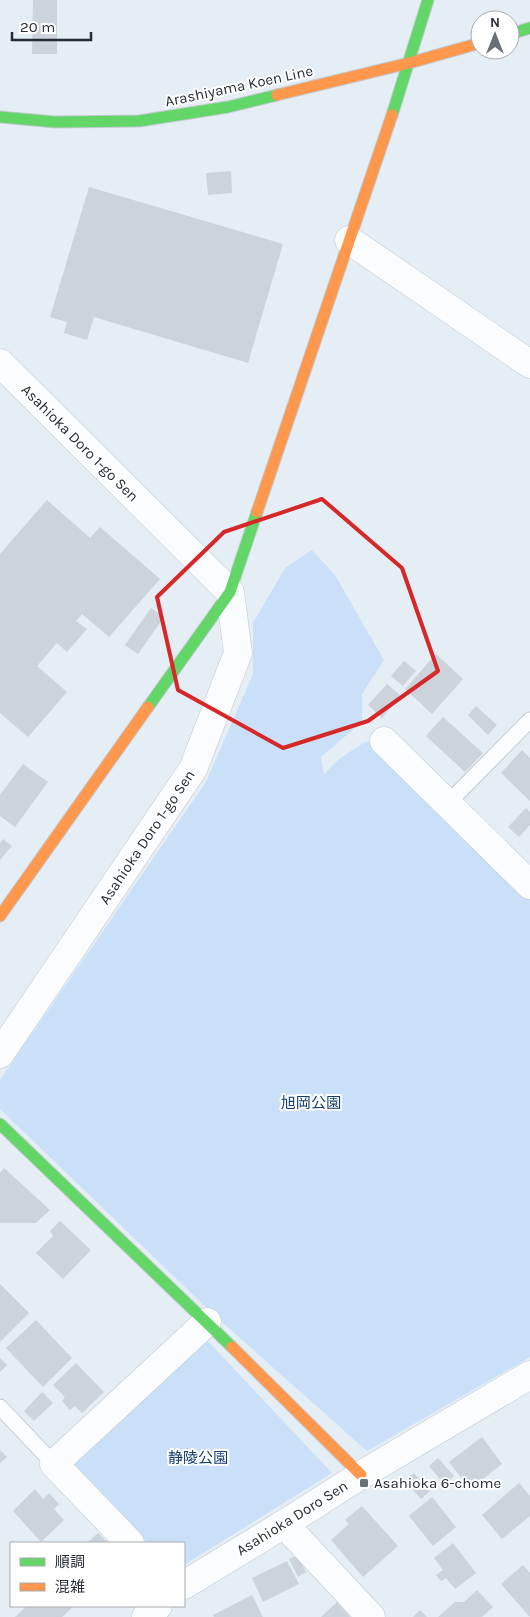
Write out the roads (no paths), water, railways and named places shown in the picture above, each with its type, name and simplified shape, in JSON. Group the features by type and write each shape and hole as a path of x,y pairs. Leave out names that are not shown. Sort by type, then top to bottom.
{"street":[{"path":"0,916 230,592 409,63 428,0"},
{"name":"Arashiyama Koen Line","path":"0,117 55,122 139,121 228,107 409,63 470,46"},
{"path":"349,240 530,364"},
{"name":"Asahioka Doro 1-go Sen","path":"0,363 230,592 238,653 193,769 0,1054"},
{"path":"384,741 530,885"},
{"path":"0,1124 207,1322 361,1475"},
{"path":"129,1542 54,1464 207,1322"},
{"name":"Asahioka Doro Sen","path":"185,1584 361,1475 530,1376"},
{"path":"284,1524 371,1617"},
{"path":"146,1617 157,1607"}],"lane":[{"path":"448,803 530,720"},
{"path":"0,1407 54,1464"}],"place":[{"name":"Asahioka 6-chome","path":"364,1483"}],"park label":[{"name":"旭岡公園","path":"311,1103"},
{"name":"静陵公園","path":"198,1458"}]}
